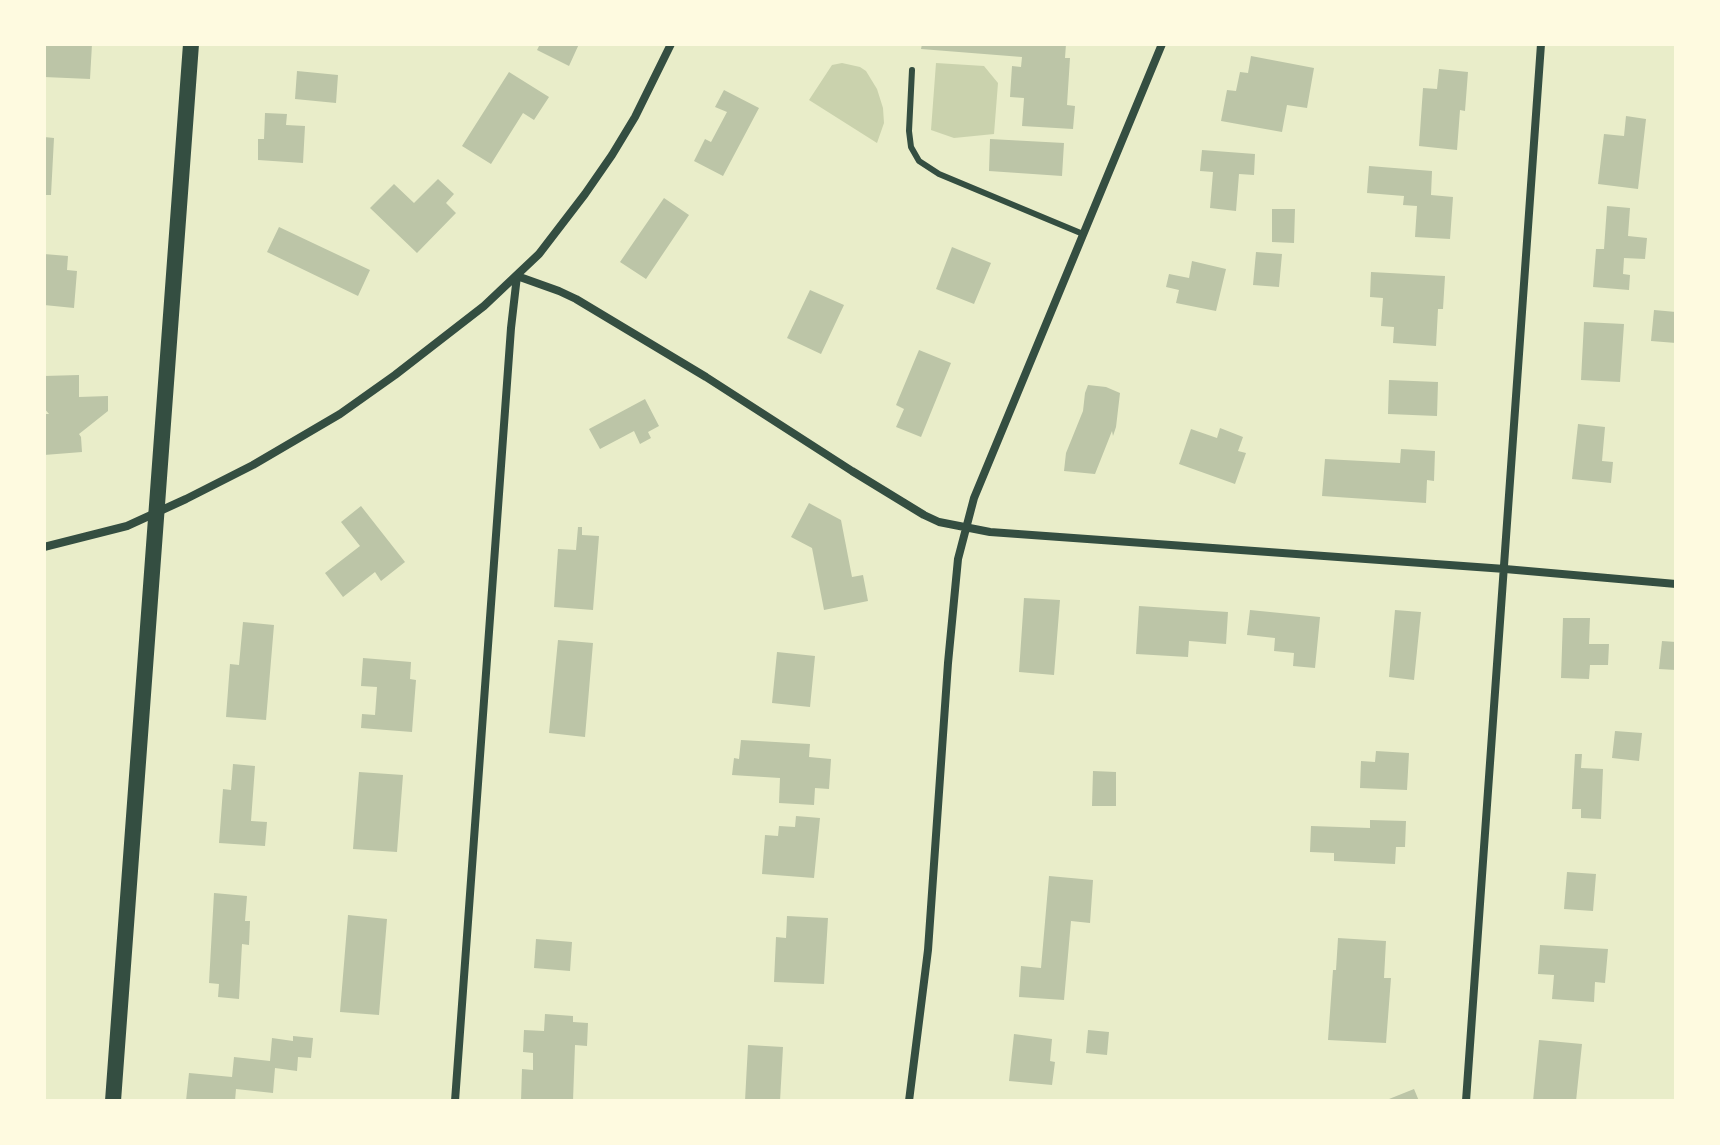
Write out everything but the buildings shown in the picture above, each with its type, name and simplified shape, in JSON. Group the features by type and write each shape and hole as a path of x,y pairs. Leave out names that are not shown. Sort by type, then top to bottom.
{"main road":[{"path":"113,1101 191,44"}],"street":[{"path":"44,547 127,526 253,465 340,414 484,306 539,254 612,155 635,117 671,44"},
{"path":"909,1101 928,950 958,559 974,498 1162,44"},
{"path":"1466,1101 1541,44"},
{"path":"517,276 576,299 939,522 1005,533 1676,584"},
{"path":"455,1101 517,276"}],"lane":[{"path":"912,70 909,131 911,147 919,161 939,174 1083,234"}],"green space":[{"path":"842,63 866,71 877,89 884,123 877,143 809,100 832,65"},
{"path":"936,63 984,66 998,83 994,134 954,138 931,130"}]}
